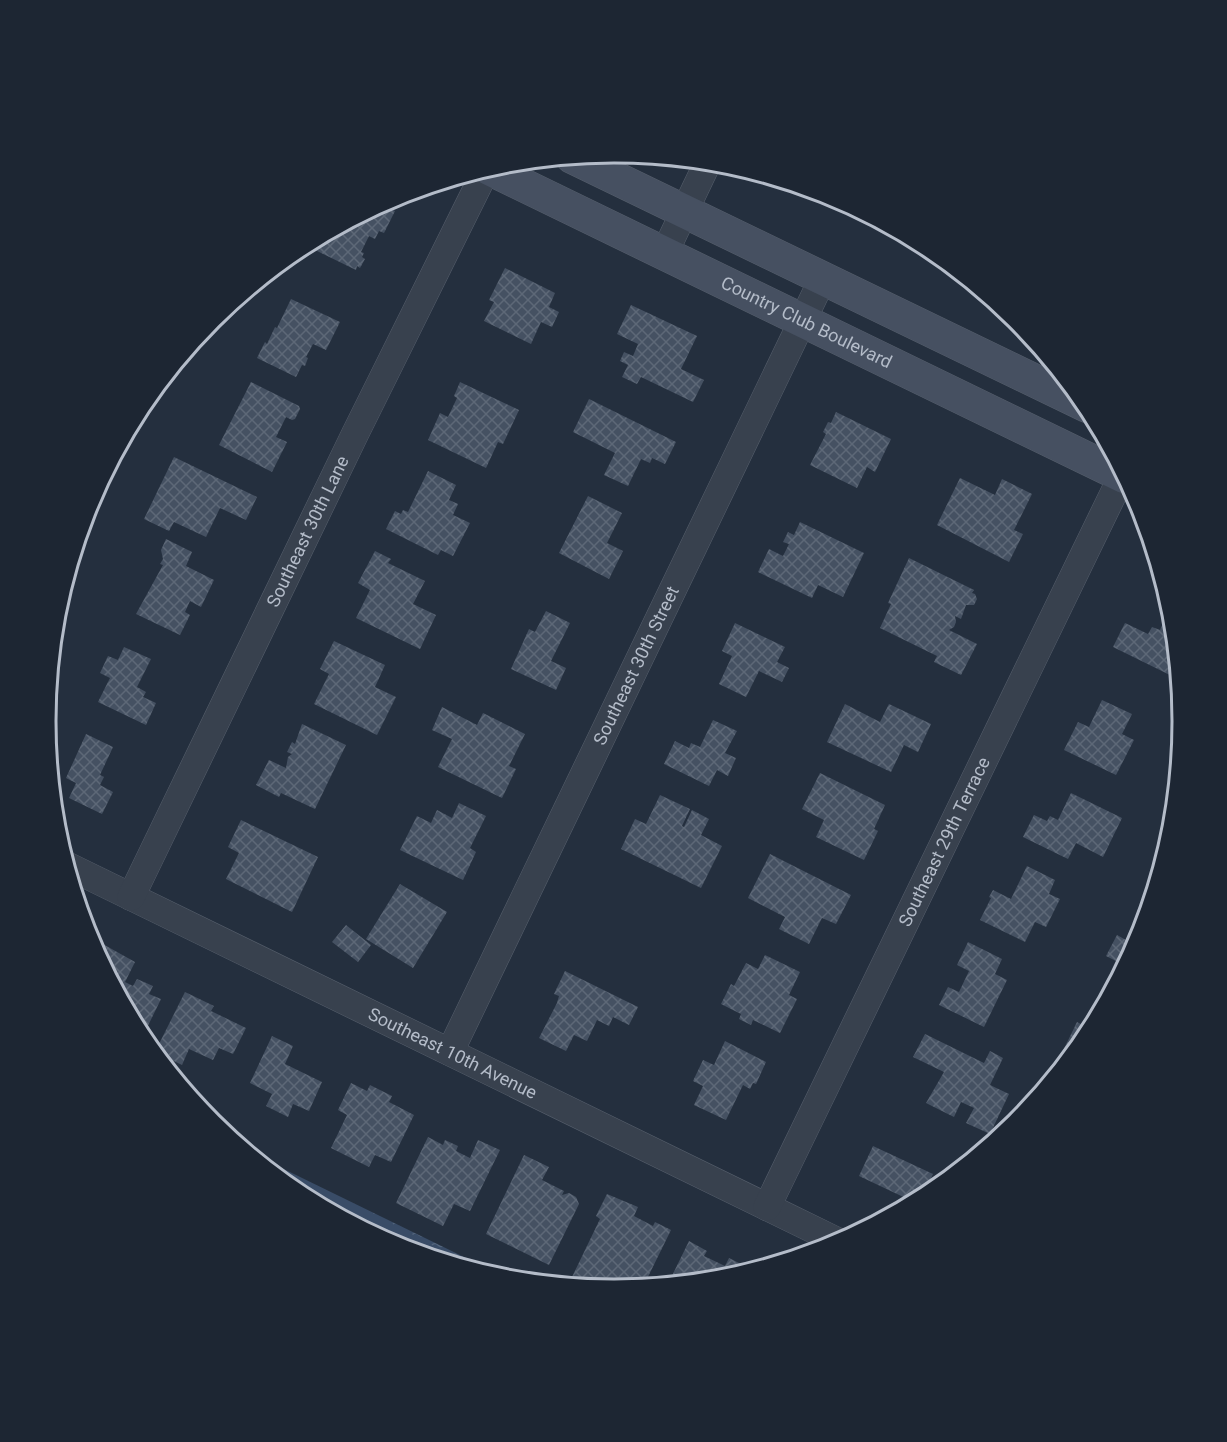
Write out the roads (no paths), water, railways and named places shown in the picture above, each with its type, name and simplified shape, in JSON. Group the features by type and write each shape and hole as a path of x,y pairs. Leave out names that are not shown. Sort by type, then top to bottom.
{"main road":[{"path":"586,164 1067,396"},
{"name":"Country Club Boulevard","path":"502,175 1112,471"}],"street":[{"path":"665,252 704,171"},
{"name":"Southeast 30th Lane","path":"131,897 345,455 483,179"},
{"name":"Southeast 30th Street","path":"450,1052 823,278"},
{"name":"Southeast 29th Terrace","path":"767,1207 1119,485"},
{"name":"Southeast 10th Avenue","path":"76,870 828,1237"}],"water":[{"path":"275,1165 471,1260 400,1237 367,1221 334,1204"}]}
